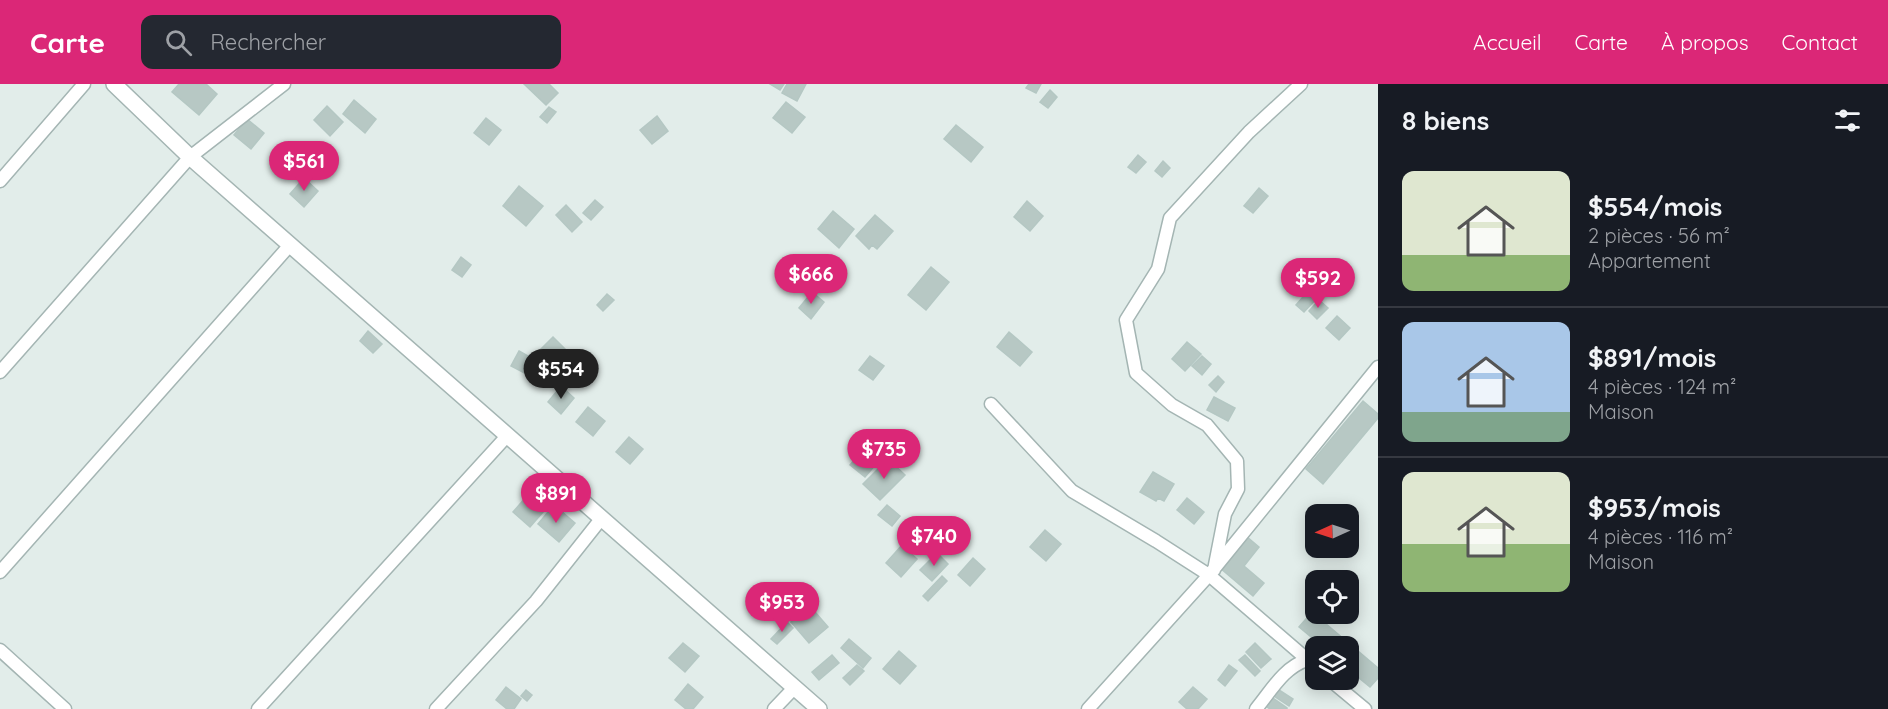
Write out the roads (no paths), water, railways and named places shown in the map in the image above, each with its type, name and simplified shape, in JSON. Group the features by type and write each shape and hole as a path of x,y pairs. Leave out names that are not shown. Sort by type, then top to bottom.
{"street":[{"path":"0,182 84,84"},
{"path":"114,84 190,157 819,709"},
{"path":"0,372 190,157 284,84"},
{"path":"1212,573 1225,514 1238,489 1237,461 1207,425 1172,405 1136,373 1126,320 1158,269 1170,218 1249,132 1301,84"},
{"path":"0,572 290,245"},
{"path":"1088,709 1212,573 1378,366"},
{"path":"991,404 1072,491 1212,573 1305,658"},
{"path":"258,709 507,436"},
{"path":"436,709 536,601 601,519"},
{"path":"0,650 65,709"},
{"path":"1256,709 1288,669 1298,663 1305,663"},
{"path":"774,709 795,687"},
{"path":"1342,690 1365,709"}]}
